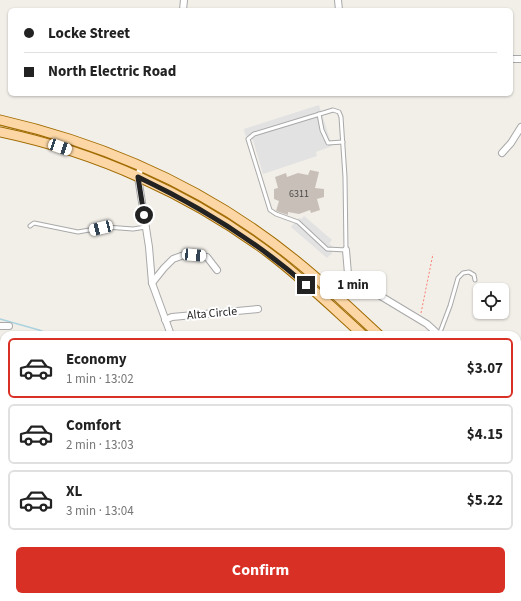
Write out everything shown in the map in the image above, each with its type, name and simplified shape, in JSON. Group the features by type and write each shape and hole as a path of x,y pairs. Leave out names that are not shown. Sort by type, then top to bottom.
{"main road":[{"path":"0,120 60,136 141,166 203,198 274,244 306,269 375,331"},
{"path":"0,132 60,147 138,177 194,205 270,254 358,331"}],"street":[{"path":"502,153 511,143 521,127"},
{"path":"141,166 138,177 149,247 152,283 169,331"},
{"path":"346,250 348,274 354,280 432,327 436,331"},
{"path":"152,283 170,262 184,255 207,256 217,270"},
{"name":"Alta Circle","path":"165,320 172,317 258,309"},
{"path":"0,326 9,326"}],"lane":[{"path":"333,110 339,112 341,116 346,250 327,249 298,222 276,214 270,210 248,139 254,134 319,114 333,110"},
{"path":"319,114 322,130 328,143 343,142"},
{"path":"30,226 34,223 78,232 106,227 133,229 146,228"},
{"path":"441,331 458,278 463,272 469,272 474,275 475,280"}],"path":[{"path":"419,319 425,301 433,254"}],"shaded area":[{"path":"319,105 332,146 316,152 317,156 263,174 253,140 245,135 244,129"},
{"path":"304,216 332,240 329,243 332,246 332,253 327,258 291,227 299,218 301,219"}],"building":[{"path":"310,170 319,172 315,188 324,189 324,197 317,199 320,210 311,213 310,210 299,214 288,212 288,215 276,211 279,201 274,199 274,189 278,188 275,177 286,173 287,177 298,173 308,175"}],"waterway":[{"path":"0,319 41,331"}],"route":[{"path":"144,215 138,177 194,205 244,236 270,254 306,285"}]}
